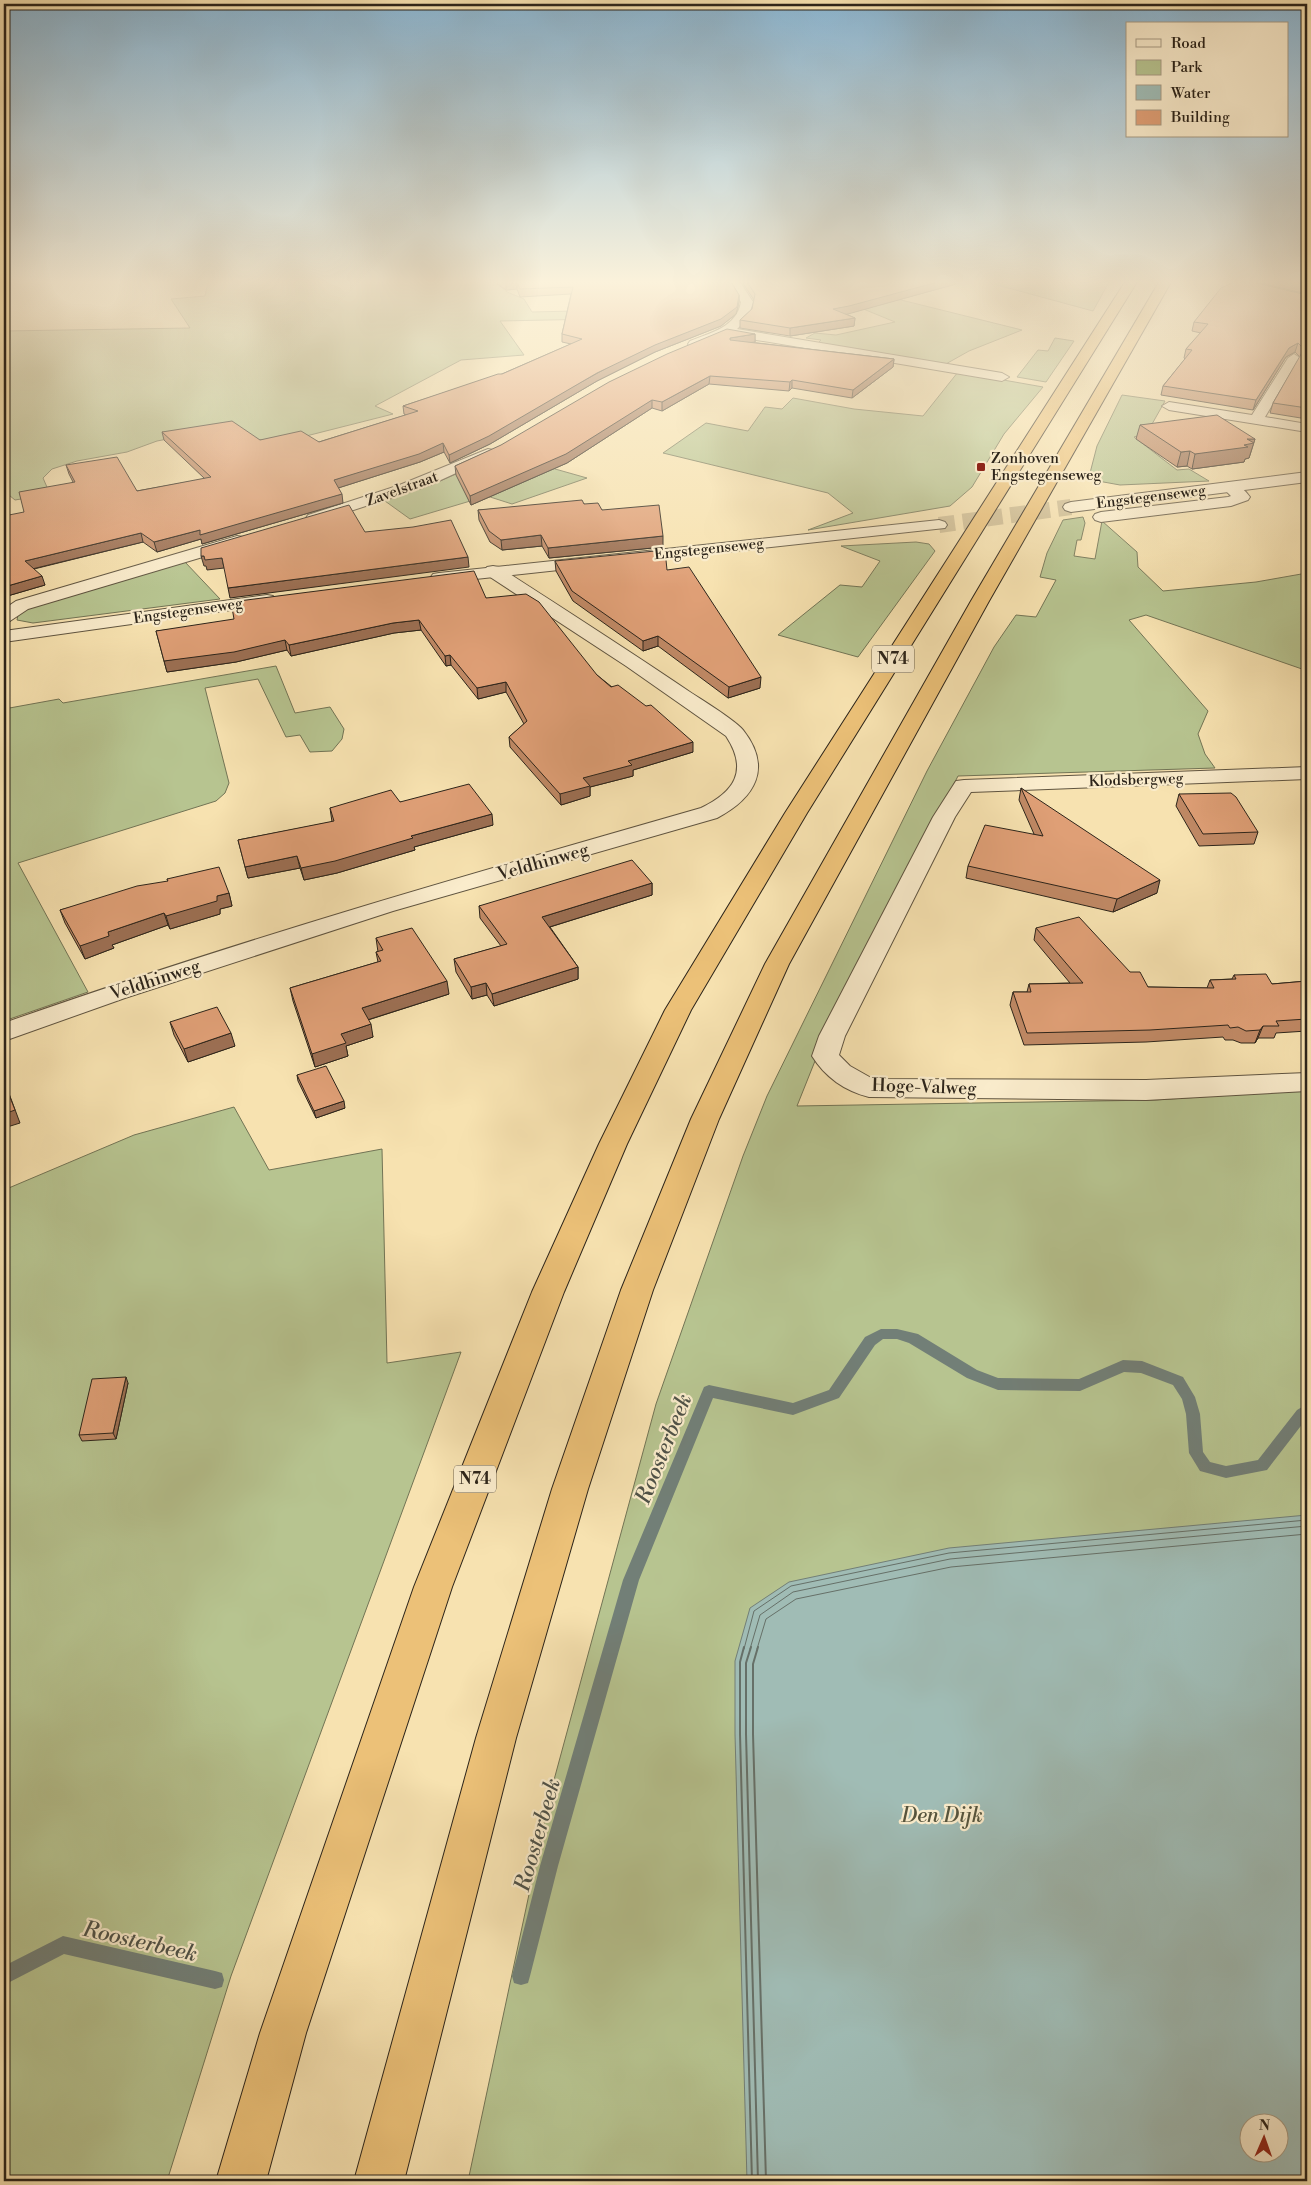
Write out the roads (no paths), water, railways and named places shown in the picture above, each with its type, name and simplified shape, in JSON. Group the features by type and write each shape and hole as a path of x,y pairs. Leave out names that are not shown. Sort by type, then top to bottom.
{"highway":[{"name":"N74","path":"241,2181 283,2034 433,1587 548,1292 613,1144 678,1010 791,822 1067,384"},
{"name":"N74","path":"379,2181 494,1748 570,1489 637,1290 705,1119 777,964 980,601 1106,384"}],"street":[{"path":"1256,420 1278,384"},
{"path":"1168,406 1307,428"},
{"name":"Zavelstraat","path":"299,522 393,494 468,464 505,444"},
{"name":"Engstegenseweg","path":"1072,508 1307,477"},
{"name":"Engstegenseweg","path":"1102,517 1242,498 1230,487"},
{"name":"Engstegenseweg","path":"425,580 939,525"},
{"path":"4,617 22,605 251,537"},
{"name":"Veldhinweg","path":"4,1032 116,992 385,906 709,813 733,799 746,782 747,762 743,744 734,732 633,662 493,572"},
{"name":"Engstegenseweg","path":"4,636 283,598"},
{"name":"Klodsbergweg","path":"964,786 1307,773"},
{"name":"Hoge-Valweg","path":"964,786 944,817 832,1036 825,1056 840,1073 869,1088 1146,1090 1307,1082"}],"water":[{"path":"1307,1515 1307,2181 747,2181 735,1734 735,1661 750,1608 789,1582 949,1548"}],"waterway":[{"name":"Roosterbeek","path":"521,1976 549,1866 631,1580 709,1391 793,1409 834,1394 870,1341 881,1334 897,1334 913,1338 972,1374 998,1384 1080,1385 1123,1366 1142,1367 1178,1381 1188,1397 1193,1414 1196,1453 1205,1467 1226,1472 1262,1466 1307,1410"},
{"name":"Roosterbeek","path":"4,1976 63,1945 215,1980"}],"tunnel":[{"path":"939,525 1071,507"}],"place":[{"name":"Zonhoven Engstegenseweg","path":"981,467"}],"park label":[{"name":"Den Dijk","path":"942,1816"}]}
